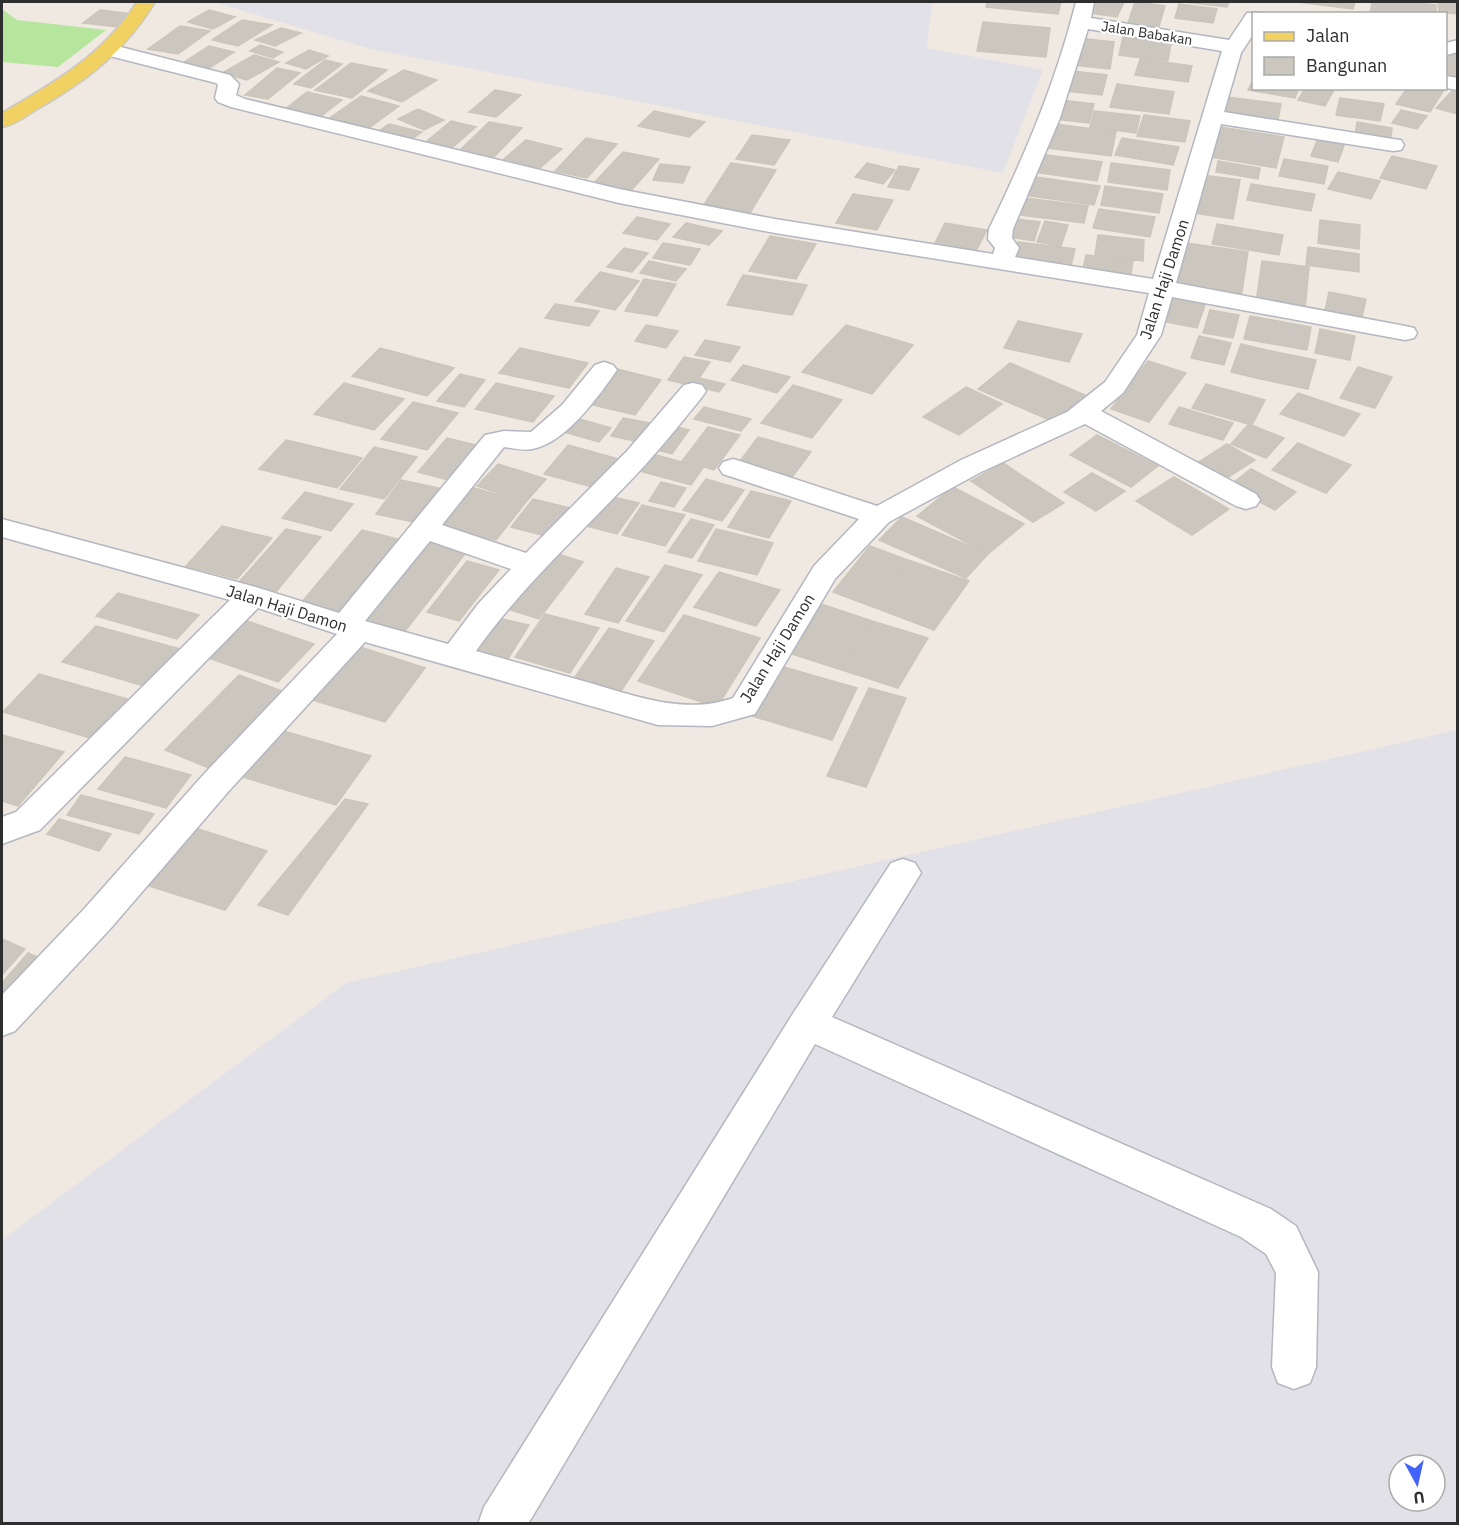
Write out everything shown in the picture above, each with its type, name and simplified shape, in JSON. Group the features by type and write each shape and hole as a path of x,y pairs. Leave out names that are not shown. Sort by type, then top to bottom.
{"main road":[{"path":"2,121 86,70 125,34 146,2"}],"street":[{"name":"Jalan Babakan","path":"1085,2 1081,22 1240,52"},
{"path":"1001,262 1007,248 1000,239 1001,229 1032,162 1081,22"},
{"name":"Jalan Haji Damon","path":"2,528 252,596 352,628 658,712 696,717 724,714 744,706 824,573 879,516 971,466 1076,418 1114,387 1149,335 1212,116 1252,22"},
{"path":"1458,32 1458,38"},
{"path":"109,50 222,79 229,84 225,98 238,103 619,196 775,226 1163,288 1406,333"},
{"path":"1212,116 1394,145"},
{"path":"2,1020 98,918 352,628 424,529 495,441 504,439 532,441 539,438 572,411 604,370"},
{"path":"456,656 489,611 637,457 693,391"},
{"path":"1084,412 1246,500"},
{"path":"733,468 879,516"},
{"path":"424,529 531,565"},
{"path":"2,831 28,820 252,596"},
{"path":"501,1524 807,1023 903,873"},
{"path":"807,1023 1256,1223 1281,1240 1297,1272 1294,1367"}],"shaded area":[{"path":"214,2 932,2 927,48 1043,70 1003,173 370,49"},
{"path":"1457,730 1457,1523 2,1524 2,1240 346,983"}],"green space":[{"path":"2,9 17,20 106,30 58,67 2,62"}],"building":[{"path":"987,2 1061,2 1058,14 986,7"},
{"path":"1094,2 1124,2 1117,17 1089,13"},
{"path":"1135,2 1165,6 1158,30 1127,26"},
{"path":"1184,2 1229,2 1227,7"},
{"path":"1297,2 1355,2 1353,9"},
{"path":"1372,2 1436,5 1436,12 1370,12"},
{"path":"1438,2 1458,2 1458,14 1439,12"},
{"path":"1179,4 1217,9 1213,23 1175,18"},
{"path":"100,10 134,14 118,27 83,23"},
{"path":"209,10 235,17 213,29 188,22"},
{"path":"242,20 272,25 238,46 212,40"},
{"path":"983,22 1050,28 1046,57 977,51"},
{"path":"180,26 210,31 178,54 148,49"},
{"path":"281,28 301,33 275,46 255,40"},
{"path":"1123,37 1171,43 1168,61 1119,55"},
{"path":"1078,38 1114,42 1110,69 1073,65"},
{"path":"260,45 283,52 273,58 250,51"},
{"path":"209,46 234,52 208,69 183,63"},
{"path":"309,50 328,56 306,69 286,63"},
{"path":"1447,50 1457,51 1458,82 1447,81"},
{"path":"254,55 279,62 247,80 222,73"},
{"path":"1140,59 1192,66 1188,82 1135,75"},
{"path":"325,60 342,64 311,88 294,84"},
{"path":"351,63 387,70 352,98 315,90"},
{"path":"277,68 300,73 268,99 245,95"},
{"path":"404,70 437,80 402,102 368,91"},
{"path":"1072,71 1107,75 1102,95 1066,91"},
{"path":"1252,82 1252,90 1298,90 1295,98 1248,90"},
{"path":"1117,84 1174,92 1169,114 1110,107"},
{"path":"495,90 521,95 496,117 469,112"},
{"path":"1304,90 1334,90 1325,106 1298,100"},
{"path":"1406,90 1444,90 1430,112 1396,104"},
{"path":"1452,91 1458,92 1458,114 1436,108"},
{"path":"307,92 342,100 320,117 285,109"},
{"path":"361,96 399,106 369,128 330,118"},
{"path":"1227,97 1281,104 1277,125 1222,117"},
{"path":"1340,98 1384,104 1380,121 1336,115"},
{"path":"1060,100 1094,104 1089,123 1055,119"},
{"path":"418,109 444,120 424,130 398,119"},
{"path":"1401,110 1427,116 1417,129 1392,123"},
{"path":"654,111 705,122 689,137 638,126"},
{"path":"1094,111 1140,116 1136,133 1090,127"},
{"path":"1144,115 1190,121 1185,142 1137,136"},
{"path":"451,121 476,127 453,147 427,141"},
{"path":"489,122 522,128 494,157 460,150"},
{"path":"1357,122 1392,128 1390,143 1355,137"},
{"path":"1047,123 1116,132 1111,156 1040,147"},
{"path":"389,124 422,132 412,139 379,131"},
{"path":"1220,127 1284,137 1276,168 1210,157"},
{"path":"752,135 790,140 774,165 736,159"},
{"path":"586,138 617,144 587,178 555,171"},
{"path":"1122,138 1179,147 1173,165 1115,155"},
{"path":"1318,138 1345,143 1338,162 1311,156"},
{"path":"526,140 562,149 540,168 504,159"},
{"path":"623,152 659,159 629,193 591,186"},
{"path":"1038,154 1102,162 1097,181 1032,172"},
{"path":"1392,156 1437,166 1426,189 1380,178"},
{"path":"1284,159 1328,166 1324,184 1279,176"},
{"path":"1218,161 1260,168 1258,179 1216,172"},
{"path":"731,163 776,170 750,213 703,206"},
{"path":"867,163 895,170 883,184 855,177"},
{"path":"1111,163 1170,170 1167,190 1108,182"},
{"path":"660,164 690,167 683,183 653,180"},
{"path":"899,166 919,169 909,190 888,187"},
{"path":"1338,172 1380,181 1371,199 1328,189"},
{"path":"1201,175 1240,180 1233,219 1193,213"},
{"path":"1029,176 1100,186 1094,205 1023,195"},
{"path":"1251,184 1315,194 1311,211 1247,200"},
{"path":"1105,186 1163,194 1159,213 1101,205"},
{"path":"853,194 893,200 877,230 836,223"},
{"path":"1017,197 1088,206 1084,223 1012,214"},
{"path":"1099,209 1155,217 1150,237 1093,228"},
{"path":"637,217 670,224 657,240 623,233"},
{"path":"1009,218 1040,222 1034,241 1003,236"},
{"path":"1320,220 1360,225 1359,249 1318,243"},
{"path":"1045,221 1068,225 1061,246 1037,242"},
{"path":"686,223 722,231 709,245 673,237"},
{"path":"945,223 987,230 975,253 934,245"},
{"path":"1217,224 1283,235 1279,255 1212,244"},
{"path":"1098,235 1144,240 1143,261 1095,255"},
{"path":"770,236 816,244 796,279 749,271"},
{"path":"1018,242 1075,249 1070,270 1012,263"},
{"path":"663,243 700,249 690,265 653,258"},
{"path":"1186,243 1248,252 1241,298 1176,288"},
{"path":"1308,247 1359,254 1359,272 1306,265"},
{"path":"624,248 648,253 632,272 607,267"},
{"path":"1086,255 1133,261 1130,280 1082,274"},
{"path":"649,261 686,269 676,281 640,273"},
{"path":"1262,261 1309,267 1305,310 1256,303"},
{"path":"600,272 639,281 615,310 575,301"},
{"path":"743,275 807,285 792,315 727,305"},
{"path":"644,279 676,284 657,316 625,311"},
{"path":"1329,292 1366,299 1361,322 1324,315"},
{"path":"1169,298 1205,305 1197,328 1161,321"},
{"path":"555,304 599,311 589,326 545,318"},
{"path":"1210,310 1239,315 1233,338 1203,333"},
{"path":"1250,316 1311,327 1307,350 1244,339"},
{"path":"1018,321 1082,334 1069,362 1004,348"},
{"path":"646,325 678,331 666,348 635,341"},
{"path":"846,325 913,345 872,394 802,372"},
{"path":"1320,329 1355,336 1350,360 1315,353"},
{"path":"1199,336 1231,343 1224,365 1191,358"},
{"path":"705,340 740,347 730,362 695,355"},
{"path":"1241,344 1271,351 1261,379 1231,372"},
{"path":"380,348 454,368 427,396 352,376"},
{"path":"520,348 588,363 569,388 499,373"},
{"path":"1271,351 1316,360 1308,389 1261,379"},
{"path":"684,357 710,362 699,378 725,384 719,392 668,380"},
{"path":"1148,361 1186,373 1149,422 1111,409"},
{"path":"1010,363 1085,395 1054,422 978,389"},
{"path":"743,365 790,377 777,393 731,380"},
{"path":"1358,367 1392,377 1375,408 1340,398"},
{"path":"617,369 661,380 635,415 589,404"},
{"path":"460,374 485,380 464,407 437,401"},
{"path":"344,383 404,399 374,430 314,414"},
{"path":"496,383 554,396 533,422 475,409"},
{"path":"1206,384 1265,400 1252,425 1192,408"},
{"path":"793,385 842,400 812,438 761,423"},
{"path":"966,387 1002,404 959,435 923,417"},
{"path":"1298,393 1360,414 1344,436 1280,414"},
{"path":"413,402 458,413 427,450 381,439"},
{"path":"704,407 751,419 741,431 694,419"},
{"path":"1179,407 1233,423 1223,440 1169,424"},
{"path":"569,416 611,428 599,442 557,430"},
{"path":"623,418 656,424 644,443 611,436"},
{"path":"1249,424 1284,438 1266,458 1231,444"},
{"path":"670,425 689,430 672,454 653,449"},
{"path":"708,427 740,435 714,470 682,461"},
{"path":"1097,435 1158,466 1131,487 1070,455"},
{"path":"758,437 811,452 790,480 737,465"},
{"path":"447,438 484,447 456,482 418,472"},
{"path":"286,440 362,458 337,488 259,469"},
{"path":"1298,443 1351,465 1326,493 1272,470"},
{"path":"1227,444 1255,460 1219,483 1191,467"},
{"path":"568,445 622,460 600,489 544,474"},
{"path":"374,447 417,457 384,499 340,489"},
{"path":"649,453 703,468 691,485 636,470"},
{"path":"1003,463 1064,503 1033,522 971,481"},
{"path":"498,464 546,479 526,502 477,486"},
{"path":"1251,469 1296,492 1275,510 1229,486"},
{"path":"1092,473 1125,491 1096,511 1064,492"},
{"path":"1174,477 1229,509 1192,535 1136,501"},
{"path":"706,479 744,490 722,521 683,510"},
{"path":"401,480 443,489 418,523 376,514"},
{"path":"661,482 686,488 674,507 649,501"},
{"path":"953,487 1024,524 988,554 917,516"},
{"path":"474,488 526,502 496,540 443,526"},
{"path":"751,491 791,501 769,538 728,527"},
{"path":"305,492 353,504 331,531 282,518"},
{"path":"600,494 639,503 617,534 579,524"},
{"path":"533,499 570,508 549,537 511,527"},
{"path":"642,505 685,515 665,546 622,535"},
{"path":"902,517 988,554 966,578 879,540"},
{"path":"691,519 714,525 692,558 668,552"},
{"path":"222,526 272,538 237,579 186,566"},
{"path":"286,529 321,537 276,592 239,582"},
{"path":"716,529 773,543 757,575 698,561"},
{"path":"362,530 405,541 341,622 296,609"},
{"path":"427,539 468,550 399,639 356,626"},
{"path":"870,546 908,560 873,607 833,592"},
{"path":"548,551 583,562 539,619 504,608"},
{"path":"908,560 969,581 934,630 873,607"},
{"path":"467,561 499,570 459,621 427,612"},
{"path":"665,565 702,575 664,632 626,621"},
{"path":"616,568 649,577 618,623 585,614"},
{"path":"719,572 780,590 756,626 694,607"},
{"path":"118,593 199,615 177,639 96,616"},
{"path":"821,604 872,621 842,670 789,653"},
{"path":"545,614 599,628 570,673 515,657"},
{"path":"684,615 760,638 717,707 638,681"},
{"path":"494,617 529,625 506,662 471,653"},
{"path":"247,621 314,644 278,682 211,659"},
{"path":"872,621 928,638 898,688 842,670"},
{"path":"96,626 180,649 147,687 62,662"},
{"path":"609,628 654,641 621,691 575,677"},
{"path":"357,646 425,668 385,722 302,697"},
{"path":"780,666 857,688 832,740 752,716"},
{"path":"39,674 127,699 93,739 3,712"},
{"path":"239,675 282,691 209,768 165,750"},
{"path":"869,688 906,698 866,787 827,776"},
{"path":"273,728 371,756 336,805 236,775"},
{"path":"2,735 64,752 18,806 2,801"},
{"path":"125,757 191,775 166,808 98,789"},
{"path":"81,795 154,814 139,834 67,815"},
{"path":"345,799 368,804 288,915 258,905"},
{"path":"59,819 111,834 99,851 47,834"},
{"path":"183,824 267,851 225,910 137,882"},
{"path":"2,939 25,949 2,975"},
{"path":"28,953 49,962 10,1006 2,1003 2,983"}]}
